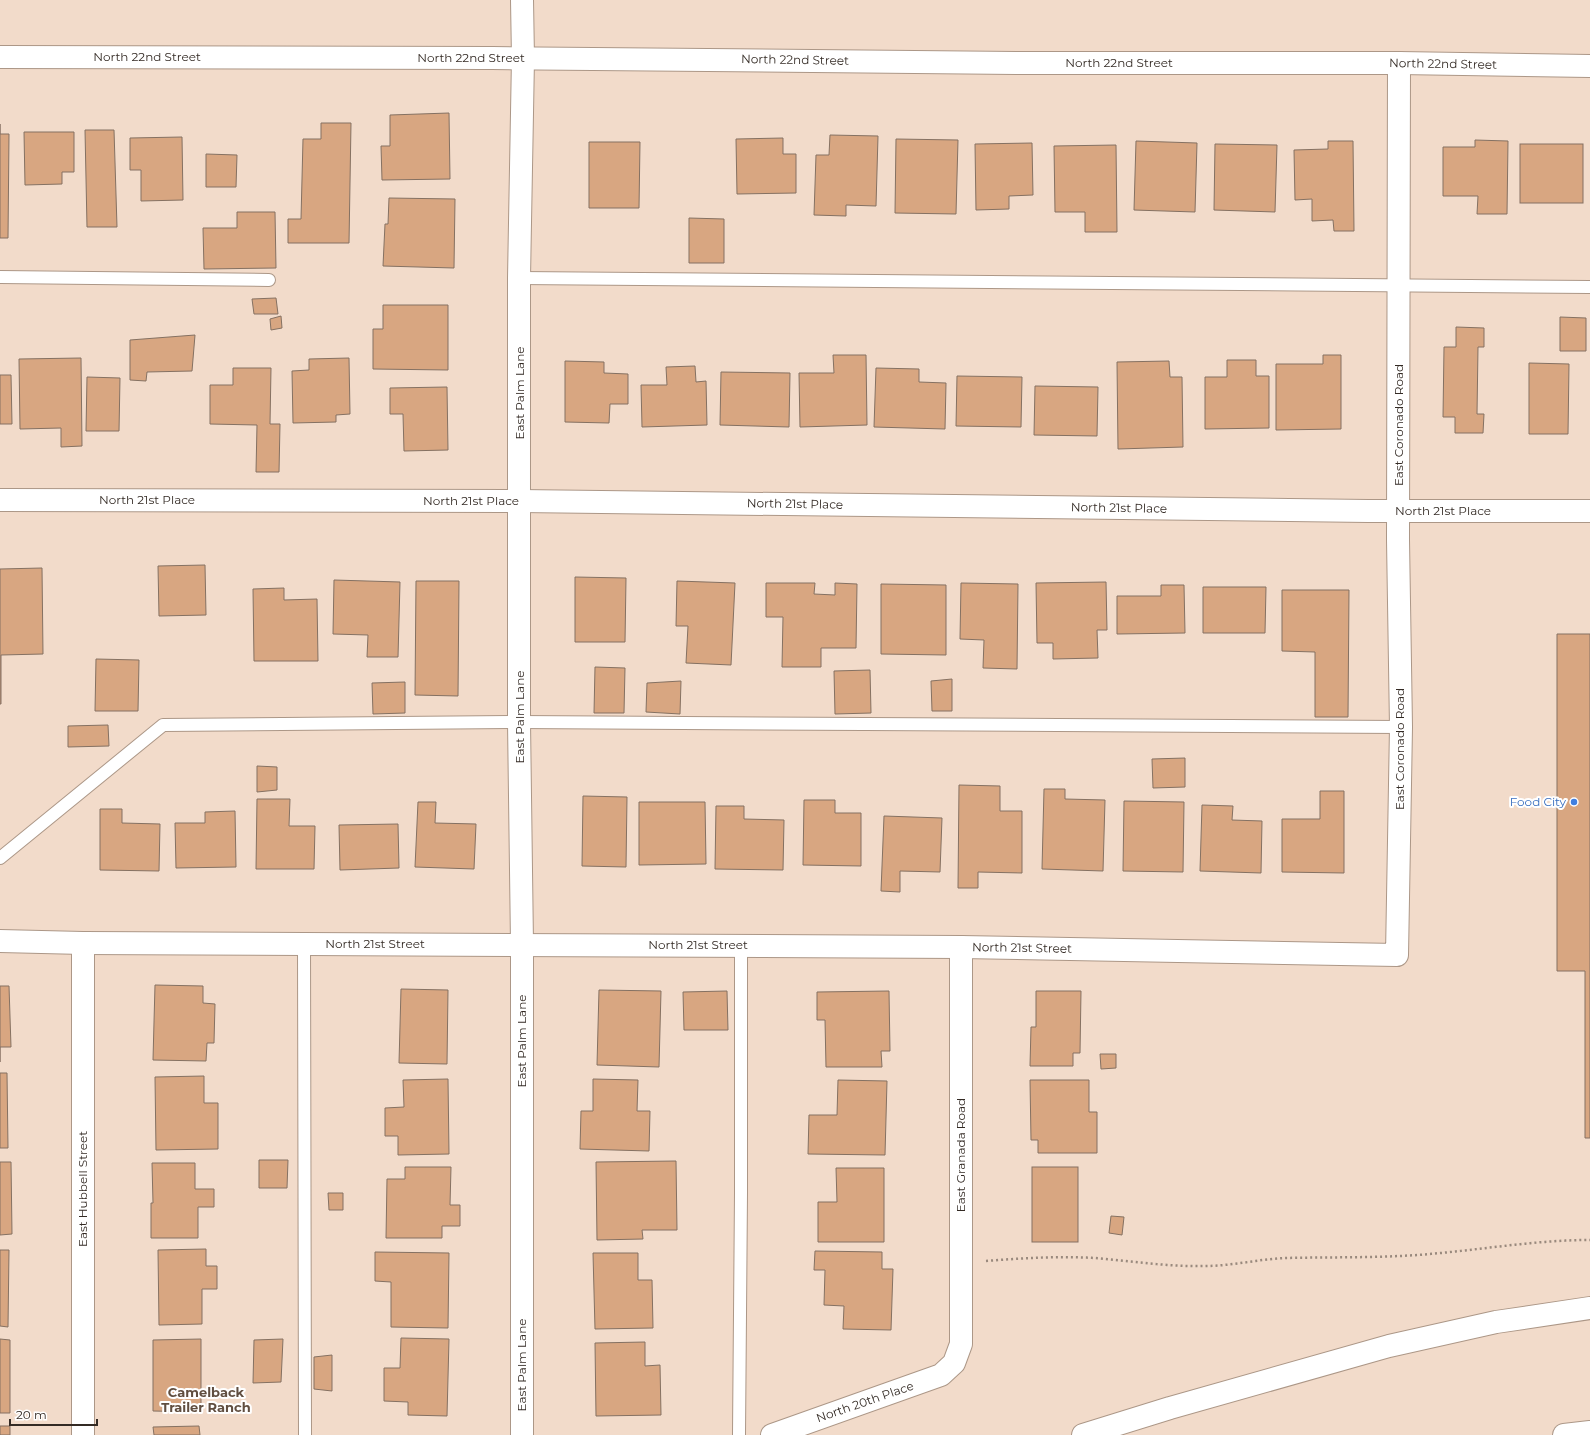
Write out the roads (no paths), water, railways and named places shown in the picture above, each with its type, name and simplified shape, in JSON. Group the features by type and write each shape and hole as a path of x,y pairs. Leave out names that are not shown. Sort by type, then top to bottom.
{"main road":[{"name":"East Palm Lane","path":"522,0 523,58 519,278 519,722 522,944 522,1435"},
{"name":"North 22nd Street","path":"0,57 523,58 1399,63 1590,66"},
{"name":"East Coronado Road","path":"1397,955 1401,727 1398,511 1399,63"},
{"name":"North 21st Place","path":"0,500 520,501 1398,511 1590,511"},
{"name":"North 21st Street","path":"0,941 83,943 961,947 1397,955"},
{"name":"East Hubbell Street","path":"83,943 84,1435"},
{"name":"East Granada Road","path":"954,1363 961,1344 961,947"},
{"path":"1083,1435 1170,1408 1389,1346 1496,1322 1590,1308"},
{"name":"North 20th Place","path":"772,1435 941,1375 954,1363"},
{"path":"1564,1435 1590,1432"}],"lane":[{"path":"0,277 269,280"},
{"path":"519,278 1590,287"},
{"path":"0,858 163,725 519,722 1401,727"},
{"path":"304,943 305,1435"},
{"path":"739,1435 742,1193 740,945"}],"place":[{"name":"Food City","path":"1574,802"}],"district":[{"name":"Camelback Trailer Ranch","path":"206,1400"}]}
